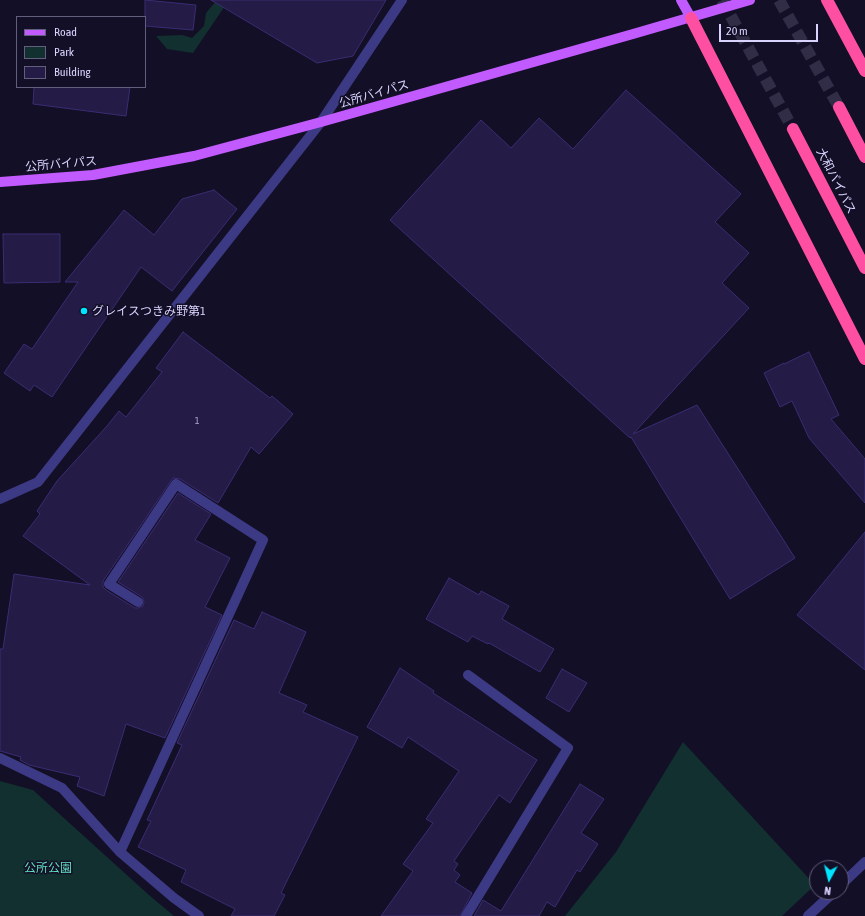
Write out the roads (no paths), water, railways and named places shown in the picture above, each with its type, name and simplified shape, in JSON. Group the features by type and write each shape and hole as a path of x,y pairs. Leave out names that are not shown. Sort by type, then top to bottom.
{"highway":[{"path":"827,0 865,71"},
{"path":"691,18 865,359"},
{"path":"839,107 865,157"},
{"name":"大和バイパス","path":"793,129 865,268"}],"main road":[{"path":"681,0 691,18"},
{"name":"公所バイパス","path":"0,182 93,175 194,156 321,122 750,0"}],"street":[{"path":"0,500 38,482 321,122 402,0"},
{"path":"120,852 263,540 176,484 109,584 138,602"},
{"path":"466,916 568,748 468,675"},
{"path":"0,758 62,788 120,852 174,898 199,916"},
{"path":"849,877 865,862"},
{"path":"808,916 825,900"}],"tunnel":[{"path":"722,0 793,129"},
{"path":"779,0 839,107"}],"place":[{"name":"グレイスつきみ野第1","path":"84,311"}],"park label":[{"name":"公所公園","path":"48,868"}]}
